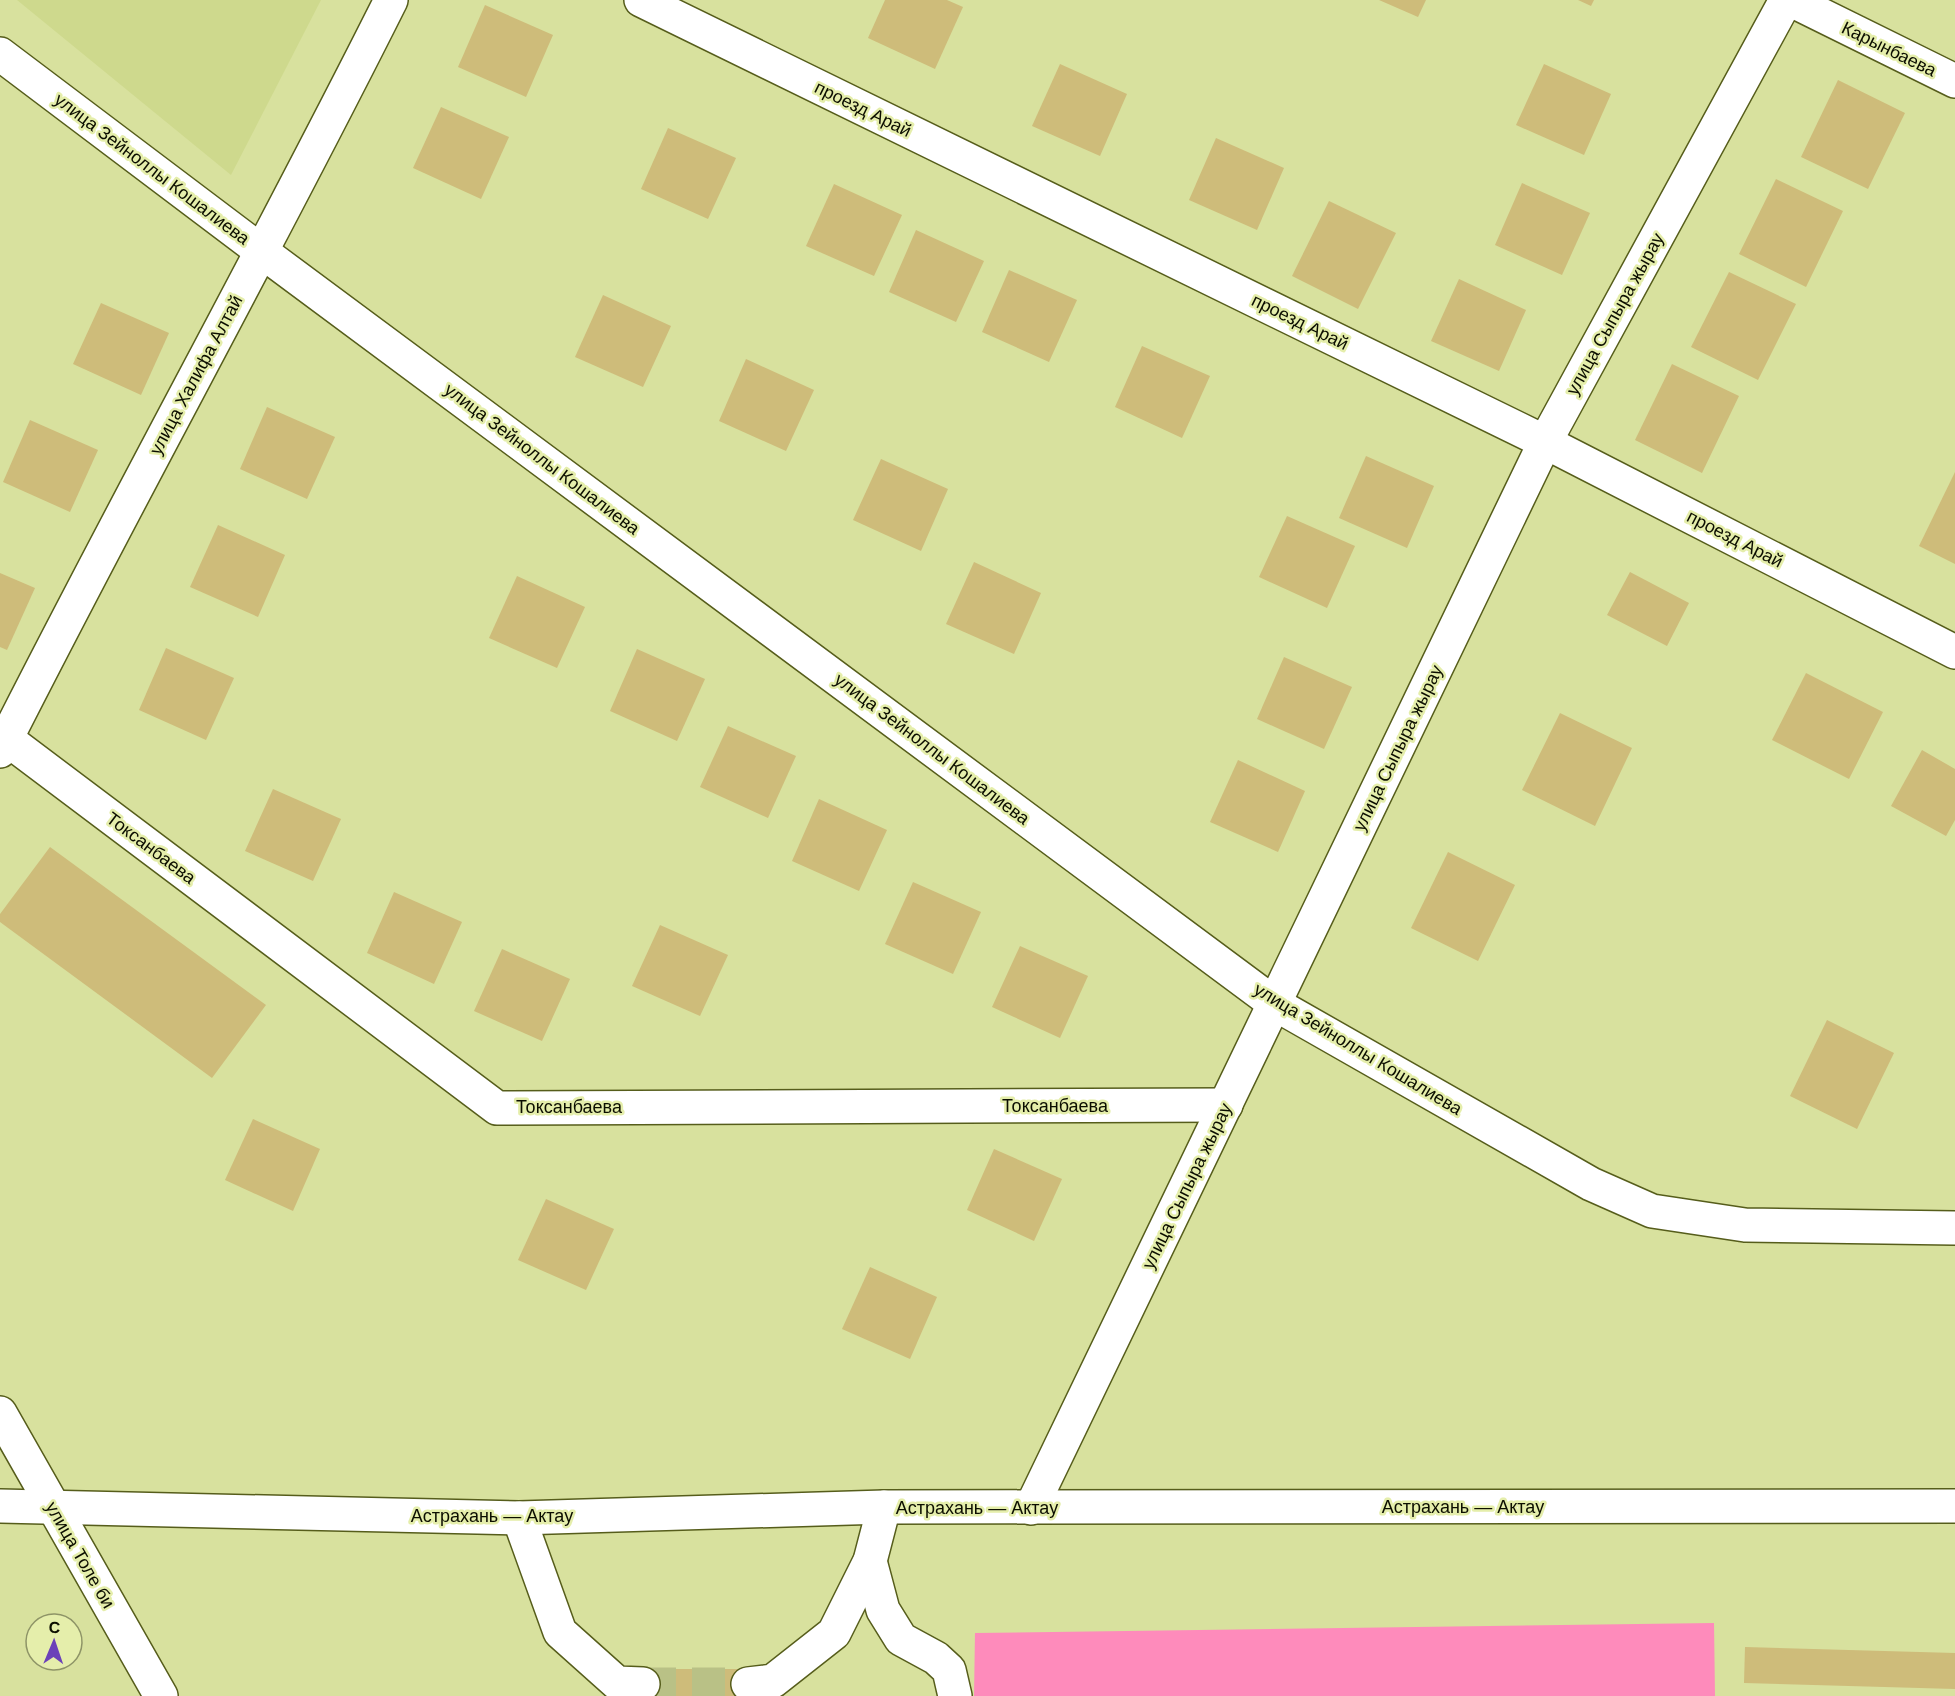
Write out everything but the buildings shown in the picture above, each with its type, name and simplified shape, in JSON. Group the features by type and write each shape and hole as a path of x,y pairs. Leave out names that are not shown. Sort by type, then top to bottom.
{"main road":[{"name":"улица Халифа Алтай","path":"2,742 315,153 392,0"},
{"name":"проезд Арай","path":"641,0 1545,442 1955,651"},
{"name":"улица Сыпыра жырау","path":"1031,1508 1545,442 1786,0"},
{"name":"Карынбаева","path":"1791,0 1955,81"},
{"name":"улица Зейноллы Кошалиева","path":"0,54 261,251 1275,1004 1591,1185 1652,1211 1745,1225 1955,1228"},
{"name":"Токсанбаева","path":"2,742 497,1107 1226,1105"},
{"name":"улица Толе би","path":"0,1413 161,1696"},
{"name":"Астрахань — Актау","path":"0,1506 519,1518 884,1507 1955,1506"},
{"path":"748,1684 773,1681 834,1633 870,1561 884,1507"},
{"path":"519,1518 560,1632 616,1683 643,1684"},
{"path":"870,1561 883,1610 901,1639 936,1658 949,1670 955,1696"}],"shaded area":[{"path":"17,0 321,0 231,175"},
{"path":"1714,1623 1715,1696 974,1696 975,1633"}],"tunnel":[{"path":"643,1684 748,1684"}]}
